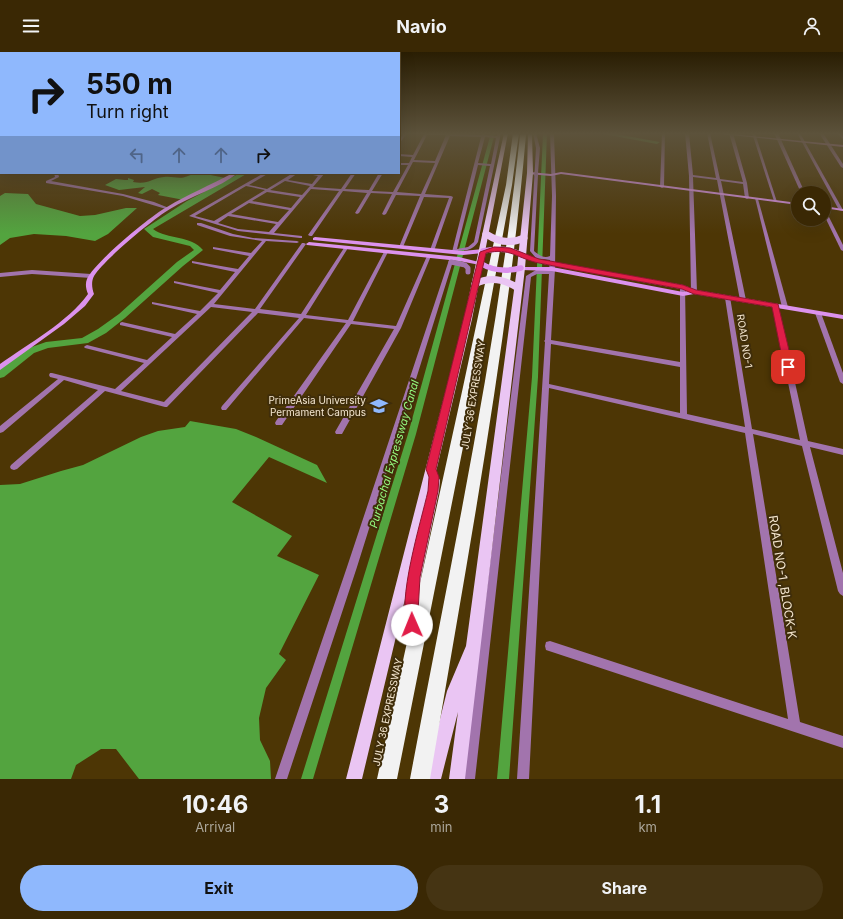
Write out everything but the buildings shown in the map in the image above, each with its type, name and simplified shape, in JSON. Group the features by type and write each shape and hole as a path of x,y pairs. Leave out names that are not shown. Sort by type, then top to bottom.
{"highway":[{"name":"JULY 36 EXPRESSWAY","path":"387,779 469,387 511,167"},
{"name":"JULY 36 EXPRESSWAY","path":"420,779 489,389 520,167"}],"main road":[{"path":"354,779 468,319 500,167"},
{"path":"457,779 527,214 535,174 534,167"},
{"path":"486,234 496,241 503,242 515,242 524,238"},
{"path":"475,284 485,279 496,279 509,282 518,288"},
{"path":"414,651 411,612 414,577 433,491 434,477 431,469"},
{"path":"433,779 455,691 475,643"}],"street":[{"path":"384,214 409,167"},
{"path":"401,247 434,167"},
{"path":"281,779 352,567 453,255 475,167"},
{"path":"453,255 474,247 493,167"},
{"path":"536,167 532,253 548,259 552,265"},
{"path":"524,779 552,265 552,167"},
{"path":"662,167 662,187"},
{"path":"690,167 694,292"},
{"path":"716,167 743,300"},
{"path":"741,167 747,198"},
{"path":"764,167 776,201"},
{"path":"791,167 800,186"},
{"path":"817,167 842,210"},
{"path":"535,174 552,175 561,173 791,203"},
{"path":"56,174 57,176 47,182 99,189 137,198 167,208"},
{"path":"0,368 62,324 83,306 91,294 88,285 91,276 98,267 134,235 167,208 234,174"},
{"path":"265,174 191,216 238,230 270,234 300,236 310,235 316,238 401,247 430,253"},
{"path":"214,223 294,174"},
{"path":"270,234 322,174"},
{"path":"310,235 353,174"},
{"path":"357,213 380,174"},
{"path":"691,176 745,183"},
{"path":"284,180 311,186 342,190 451,197 430,253 398,328 339,432"},
{"path":"245,185 303,196"},
{"path":"756,199 785,307"},
{"path":"248,202 292,209"},
{"path":"831,208 842,210"},
{"path":"227,214 279,223"},
{"path":"199,224 232,235 265,240 386,252 453,255 504,249 516,251 532,259 552,265 683,291 728,298"},
{"path":"831,225 843,250"},
{"path":"232,235 238,230"},
{"path":"297,242 297,239 300,236"},
{"path":"52,375 165,405 256,311 307,244 313,242 316,238"},
{"path":"116,392 210,305 265,240"},
{"path":"215,248 252,256"},
{"path":"224,408 303,316 346,248"},
{"path":"279,423 350,322 386,252"},
{"path":"453,255 480,263 496,270 512,270 552,265"},
{"path":"453,255 468,268 468,272"},
{"path":"194,262 239,271"},
{"path":"469,779 529,276 552,265"},
{"path":"0,275 32,272 91,276"},
{"path":"176,282 221,292"},
{"path":"683,291 684,416"},
{"name":"ROAD NO-1","path":"748,431 728,298 843,317"},
{"path":"154,303 201,313"},
{"path":"210,305 398,328"},
{"path":"775,306 805,444 843,591"},
{"path":"818,313 843,382"},
{"path":"122,324 176,336"},
{"path":"547,341 684,365"},
{"path":"87,347 149,362"},
{"path":"0,430 63,378"},
{"path":"545,385 843,452"},
{"path":"14,467 103,388"},
{"name":"ROAD NO-1 ,BLOCK-K","path":"748,431 795,726"},
{"path":"550,646 843,742"}],"shaded area":[{"path":"193,174 206,174 225,178 184,200 158,195 160,193 152,189 142,194 138,193 145,187 119,190 105,185 116,179 128,180 128,178 134,180 133,182 143,183 160,178 181,178"},
{"path":"5,193 28,194 36,204 80,216 95,215 126,208 137,208 108,234 95,241 66,236 34,234 10,238 0,245 0,196"},
{"path":"190,421 236,429 256,437 317,465 327,483 269,457 232,502 292,536 277,556 319,575 279,654 286,660 266,688 259,718 260,740 270,761 271,779 139,779 116,749 101,749 76,765 71,779 0,779 0,485 20,484 83,465 141,437 158,431 185,427"}],"waterway":[{"name":"Purbachal Expressway Canal","path":"307,779 412,434 484,167"},
{"name":"Purbachal Expressway Canal","path":"503,779 535,377 544,167"},
{"path":"0,374 30,351 46,345 84,341 102,331 122,316 180,264 199,250 193,244 156,235 148,229 190,203 243,174"}],"place":[{"name":"PrimeAsia University Permament Campus","path":"379,406"}],"route":[{"path":"412,625 411,612 414,577 433,491 434,477 431,469 483,252 498,248 508,249 538,261 683,288 694,292 775,306 788,367"}]}
